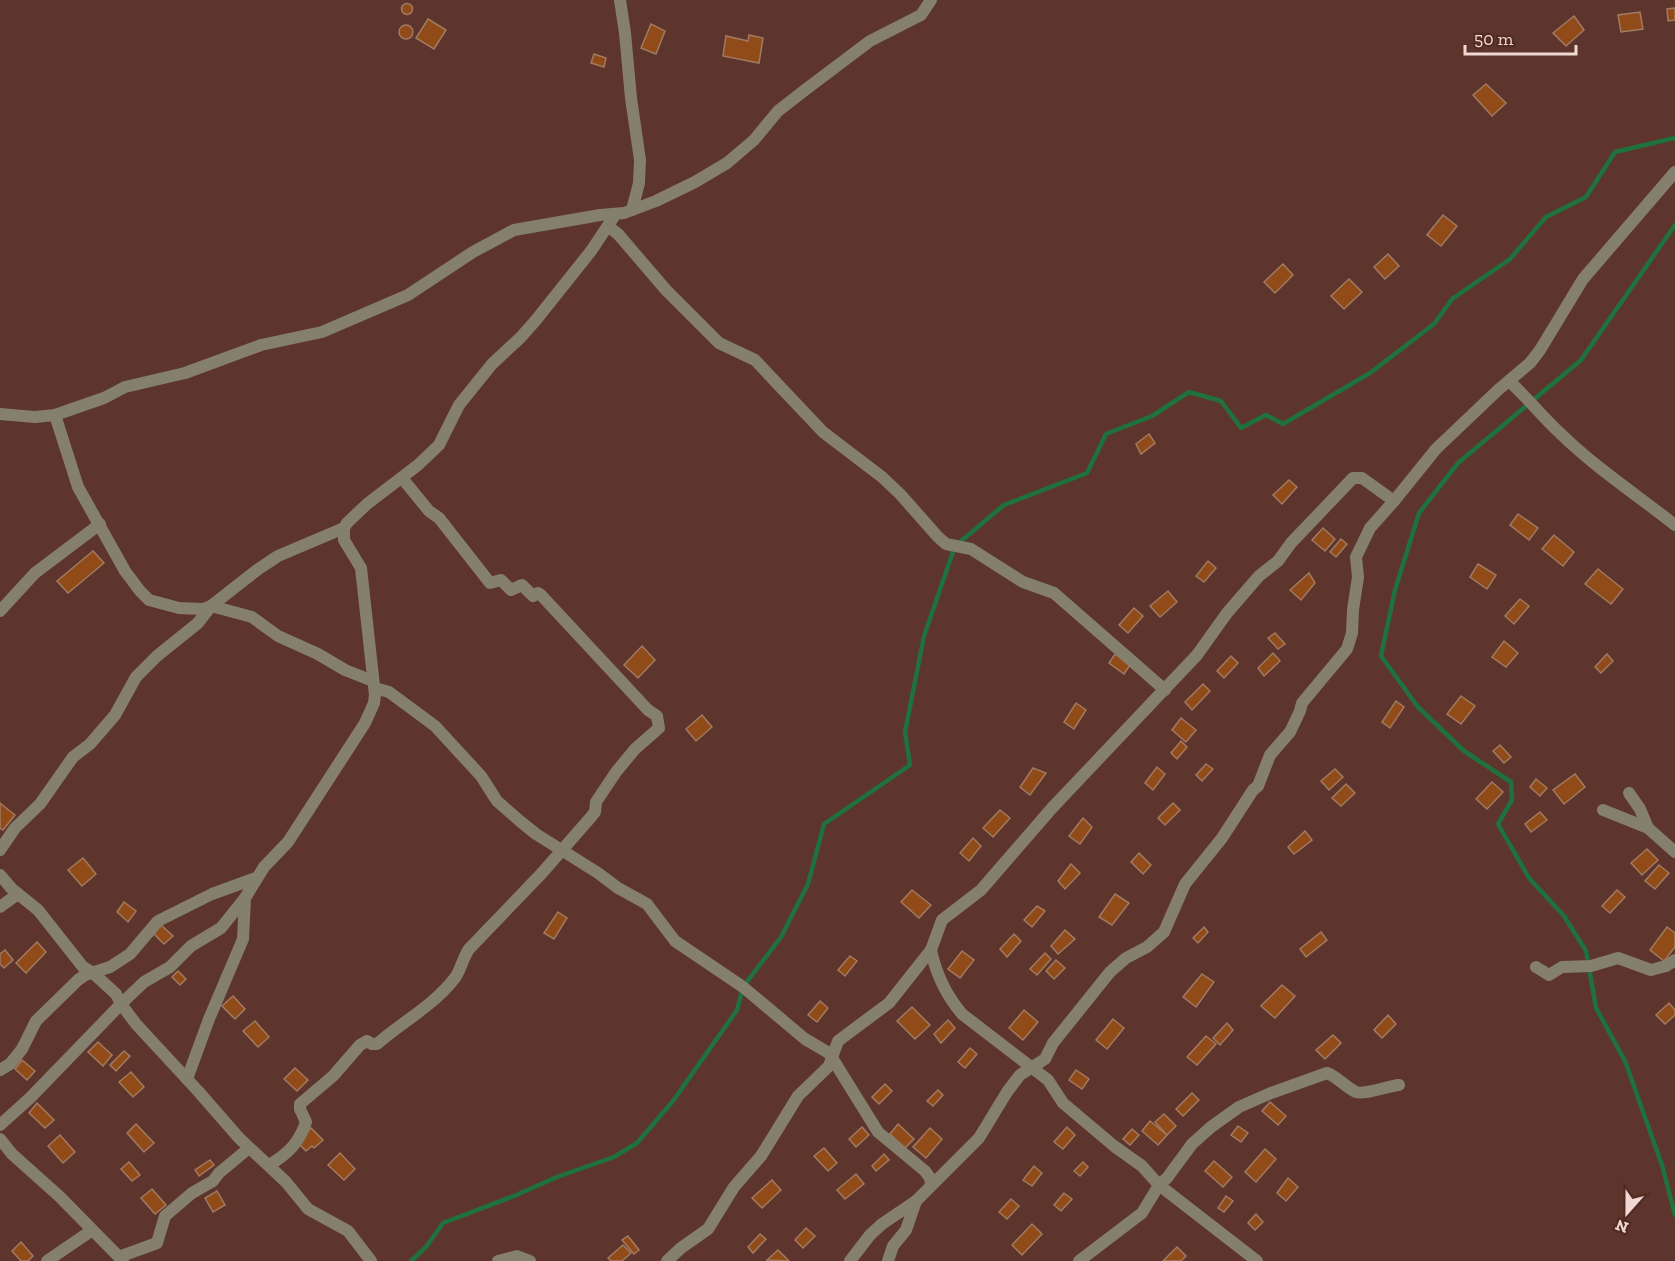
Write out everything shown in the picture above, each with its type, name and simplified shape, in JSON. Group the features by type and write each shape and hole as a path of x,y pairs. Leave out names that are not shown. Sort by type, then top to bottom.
{"street":[{"path":"620,0 640,160 639,183 632,210"},
{"path":"0,414 35,417 55,415 104,398 125,387 185,374 261,345 322,332 408,295 473,252 514,230 600,215 615,215 632,210 695,182 727,163 749,145 778,111 870,41 921,15 931,0"},
{"path":"850,1261 870,1235 916,1201 979,1138 1020,1075 1045,1059 1053,1043 1110,972 1126,958 1147,947 1164,932 1185,884 1222,838 1253,790 1258,786 1265,762 1290,732 1302,703 1347,649 1352,633 1358,577 1356,556 1370,528 1436,449 1530,363 1588,273 1675,172"},
{"path":"0,850 15,828 40,804 73,757 90,744 115,715 136,677 157,656 201,620 211,606 242,580 278,556 344,528 353,516 418,465 439,445 459,405 492,364 521,338 536,320 609,227 615,215"},
{"path":"609,227 618,234 666,290 719,343 755,360 823,432 894,488 946,544 971,549 1023,582 1054,593 1165,690"},
{"path":"1509,381 1561,434 1604,472 1675,525"},
{"path":"55,415 78,488 125,571 149,600 189,609 203,609 211,606 252,617 278,636 318,654 389,692 435,726 481,776 497,801 536,834 646,904 675,942 743,987 792,1029 829,1053 878,1132 925,1171 930,1178 930,1185"},
{"path":"269,1165 292,1150 296,1144 306,1122 300,1104 338,1072 360,1045 367,1041 376,1044 439,996 456,978 462,960 469,949 595,812 596,802 616,772 635,749 657,731 659,720 655,714 648,710 541,595 538,593 530,595 522,585 511,590 501,580 490,583 439,518 429,511 402,477"},
{"path":"667,1261 681,1248 704,1233 734,1187 761,1156 798,1096 821,1074 833,1058 838,1041 889,1003 931,950 942,921 981,890 1052,808 1197,655 1233,605 1266,569 1278,561 1291,543 1349,481 1353,478 1362,478 1394,501"},
{"path":"0,611 35,573 100,524"},
{"path":"0,1125 31,1097 144,982 170,968 191,946 220,928 245,898 256,878 288,842 365,723 374,703 369,623 361,568 346,545 344,528"},
{"path":"1629,794 1640,809 1648,828"},
{"path":"1603,810 1648,828 1675,852"},
{"path":"0,831 15,828"},
{"path":"0,876 38,910 83,967 116,994 121,1004 249,1148 269,1165 308,1209 348,1231 371,1261"},
{"path":"0,1070 9,1064 22,1049 36,1021 78,980 110,967 130,954 158,921 212,894 256,878"},
{"path":"0,907 18,894"},
{"path":"187,1079 209,1019 243,939 245,898"},
{"path":"931,950 936,972 962,1014 1048,1080 1063,1103 1114,1146 1142,1166 1159,1185 1257,1261"},
{"path":"1536,967 1549,975 1562,967 1583,967 1618,958 1651,970 1675,960"},
{"path":"1079,1261 1142,1213 1159,1185 1167,1178 1192,1144 1239,1107 1327,1073 1356,1092 1362,1093 1399,1085"},
{"path":"0,1139 12,1154 59,1196 121,1259 157,1243 165,1216 192,1193 213,1181 219,1173 249,1148"},
{"path":"888,1261 893,1246 908,1225 916,1201"},
{"path":"47,1261 91,1231"},
{"path":"498,1261 517,1256 530,1261"}],"building":[{"path":"407,3 413,9 407,15 401,9"},
{"path":"1675,8 1675,20 1668,21 1667,9"},
{"path":"1640,12 1643,29 1621,32 1618,15"},
{"path":"1574,16 1584,30 1566,46 1553,33"},
{"path":"428,19 446,30 434,49 416,38"},
{"path":"651,24 665,31 656,54 641,48"},
{"path":"406,25 411,27 413,32 411,37 406,39 401,37 399,32 401,27"},
{"path":"749,35 763,38 759,63 723,56 726,36 748,41"},
{"path":"594,54 606,58 604,67 591,63"},
{"path":"1486,84 1506,103 1492,116 1473,95"},
{"path":"1443,215 1457,226 1441,246 1427,235"},
{"path":"1388,254 1399,266 1385,279 1374,267"},
{"path":"1283,264 1293,275 1275,293 1264,282"},
{"path":"1349,279 1362,292 1344,309 1331,296"},
{"path":"1149,434 1155,443 1141,454 1136,444"},
{"path":"1289,480 1297,487 1282,504 1273,495"},
{"path":"1518,514 1538,528 1529,540 1510,525"},
{"path":"1323,528 1335,539 1325,551 1312,540"},
{"path":"1554,535 1574,552 1563,566 1542,549"},
{"path":"1341,539 1347,544 1336,557 1330,552"},
{"path":"93,551 104,563 68,593 57,581"},
{"path":"1208,561 1216,568 1204,582 1196,576"},
{"path":"1478,564 1496,575 1487,589 1470,577"},
{"path":"1598,569 1623,589 1611,604 1585,584"},
{"path":"1309,573 1315,583 1301,600 1290,590"},
{"path":"1168,591 1177,602 1160,617 1150,606"},
{"path":"1520,599 1529,606 1514,624 1505,616"},
{"path":"1134,608 1143,616 1128,633 1119,625"},
{"path":"1275,633 1285,644 1278,649 1268,638"},
{"path":"1504,641 1518,653 1506,667 1492,657"},
{"path":"642,646 655,660 638,678 624,665"},
{"path":"1273,653 1280,661 1264,676 1258,668"},
{"path":"1115,654 1130,665 1124,674 1109,663"},
{"path":"1607,654 1613,661 1601,673 1595,667"},
{"path":"1231,656 1238,663 1224,678 1217,671"},
{"path":"1203,684 1210,691 1192,710 1185,702"},
{"path":"1461,696 1475,706 1461,724 1447,714"},
{"path":"1396,701 1404,707 1390,728 1382,722"},
{"path":"1076,703 1086,710 1074,729 1064,722"},
{"path":"702,715 712,727 696,741 686,729"},
{"path":"1181,718 1196,730 1186,742 1172,730"},
{"path":"1181,741 1187,747 1177,759 1171,753"},
{"path":"1500,745 1511,757 1504,763 1493,751"},
{"path":"1206,764 1213,769 1202,781 1196,775"},
{"path":"1157,767 1165,774 1153,790 1145,783"},
{"path":"1033,768 1046,773 1030,795 1020,787"},
{"path":"1335,769 1343,777 1329,790 1321,781"},
{"path":"1575,774 1585,787 1564,804 1553,790"},
{"path":"1536,779 1547,788 1540,796 1530,787"},
{"path":"1492,782 1503,792 1487,809 1476,799"},
{"path":"1346,784 1355,793 1341,806 1332,798"},
{"path":"0,803 15,815 3,830 0,828"},
{"path":"1173,803 1180,810 1165,825 1158,818"},
{"path":"1000,810 1010,818 993,837 983,828"},
{"path":"1540,812 1547,820 1531,832 1525,824"},
{"path":"1083,818 1092,827 1080,844 1069,836"},
{"path":"1305,831 1312,840 1294,854 1288,847"},
{"path":"973,838 981,846 969,861 960,853"},
{"path":"1647,849 1658,860 1642,875 1631,863"},
{"path":"1139,853 1151,865 1143,874 1131,862"},
{"path":"83,858 96,874 82,886 68,870"},
{"path":"1071,864 1080,873 1065,889 1058,881"},
{"path":"1659,865 1669,873 1655,889 1645,881"},
{"path":"912,890 931,905 919,918 901,902"},
{"path":"1617,890 1625,897 1610,913 1602,906"},
{"path":"1115,894 1129,903 1112,925 1099,917"},
{"path":"124,902 136,911 128,922 117,912"},
{"path":"1037,906 1045,911 1032,927 1024,920"},
{"path":"558,912 567,918 554,939 544,933"},
{"path":"160,924 173,936 164,944 152,932"},
{"path":"1204,927 1208,932 1198,943 1193,938"},
{"path":"1667,927 1675,933 1675,947 1664,961 1650,950"},
{"path":"1065,930 1075,939 1058,954 1051,946"},
{"path":"1321,932 1327,940 1306,957 1300,949"},
{"path":"1014,934 1021,941 1007,957 1000,949"},
{"path":"37,942 46,952 26,973 16,963"},
{"path":"5,950 13,960 4,968 0,964 0,954"},
{"path":"962,951 974,960 960,978 948,969"},
{"path":"1045,953 1051,959 1037,975 1030,969"},
{"path":"850,956 857,961 845,976 838,970"},
{"path":"1056,960 1065,968 1054,979 1046,971"},
{"path":"178,971 186,979 180,985 172,977"},
{"path":"1202,974 1214,982 1196,1007 1183,997"},
{"path":"1282,985 1295,996 1275,1018 1261,1006"},
{"path":"233,996 245,1009 235,1019 222,1006"},
{"path":"820,1001 828,1008 817,1022 808,1015"},
{"path":"1669,1003 1675,1010 1675,1015 1665,1024 1656,1015"},
{"path":"912,1007 930,1025 915,1039 897,1021"},
{"path":"1024,1010 1038,1022 1023,1040 1009,1028"},
{"path":"1388,1015 1396,1024 1382,1038 1374,1030"},
{"path":"1113,1019 1124,1028 1107,1049 1096,1040"},
{"path":"948,1020 955,1028 941,1043 934,1034"},
{"path":"255,1021 269,1037 258,1047 243,1031"},
{"path":"1227,1023 1233,1030 1220,1045 1213,1038"},
{"path":"1333,1035 1341,1043 1325,1059 1316,1050"},
{"path":"1206,1036 1216,1044 1197,1065 1187,1057"},
{"path":"98,1042 112,1055 103,1066 88,1052"},
{"path":"970,1048 977,1054 965,1068 958,1062"},
{"path":"124,1051 130,1056 116,1071 110,1065"},
{"path":"22,1060 35,1071 27,1080 15,1069"},
{"path":"295,1068 308,1080 297,1091 284,1079"},
{"path":"1076,1070 1089,1079 1082,1089 1069,1080"},
{"path":"131,1072 144,1087 133,1097 119,1082"},
{"path":"885,1084 892,1091 879,1104 872,1097"},
{"path":"938,1090 943,1095 933,1106 927,1101"},
{"path":"1192,1093 1199,1100 1183,1116 1176,1109"},
{"path":"1270,1102 1286,1116 1278,1125 1262,1111"},
{"path":"37,1103 54,1120 45,1128 29,1113"},
{"path":"1164,1114 1176,1126 1167,1135 1155,1122"},
{"path":"1150,1121 1167,1135 1158,1145 1142,1131"},
{"path":"136,1124 154,1143 144,1152 127,1133"},
{"path":"898,1124 914,1139 905,1148 890,1134"},
{"path":"1238,1126 1248,1133 1241,1142 1231,1135"},
{"path":"862,1127 869,1135 856,1147 849,1139"},
{"path":"1067,1127 1075,1135 1063,1149 1054,1142"},
{"path":"311,1128 323,1140 314,1148 312,1146 306,1151 299,1144 302,1136"},
{"path":"930,1128 942,1139 926,1158 913,1147"},
{"path":"1132,1129 1139,1135 1130,1145 1123,1139"},
{"path":"60,1135 75,1152 63,1163 48,1146"},
{"path":"824,1148 837,1163 828,1171 814,1156"},
{"path":"1265,1149 1276,1159 1256,1182 1245,1172"},
{"path":"340,1153 355,1169 344,1180 328,1165"},
{"path":"884,1154 889,1160 876,1171 872,1166"},
{"path":"210,1160 214,1165 199,1176 195,1170"},
{"path":"1214,1161 1232,1177 1223,1187 1205,1171"},
{"path":"129,1162 140,1175 132,1181 121,1169"},
{"path":"1083,1162 1088,1167 1080,1176 1074,1171"},
{"path":"1034,1166 1042,1173 1032,1186 1023,1180"},
{"path":"856,1174 864,1184 845,1199 837,1190"},
{"path":"1288,1178 1298,1187 1286,1201 1277,1193"},
{"path":"772,1180 781,1190 762,1208 752,1198"},
{"path":"152,1189 166,1205 155,1214 141,1198"},
{"path":"217,1191 225,1205 213,1212 205,1198"},
{"path":"1064,1193 1072,1199 1061,1211 1054,1205"},
{"path":"1226,1196 1233,1201 1224,1212 1218,1208"},
{"path":"1011,1199 1019,1206 1007,1219 999,1212"},
{"path":"1256,1214 1263,1222 1255,1230 1248,1223"},
{"path":"1032,1224 1042,1234 1022,1255 1012,1245"},
{"path":"806,1228 815,1236 803,1248 795,1240"},
{"path":"760,1234 766,1239 753,1253 748,1247"},
{"path":"628,1236 639,1250 634,1254 622,1240"},
{"path":"21,1242 33,1256 28,1261 21,1261 12,1251"},
{"path":"623,1245 631,1253 622,1261 611,1261 608,1258"},
{"path":"1177,1247 1186,1256 1181,1261 1163,1261"},
{"path":"778,1250 789,1261 767,1260"}],"waterway":[{"path":"411,1261 426,1247 443,1223 557,1177 614,1157 637,1143 673,1101 737,1010 743,987 781,937 808,884 824,824 910,765 905,732 924,636 955,546 1004,505 1087,473 1106,434 1152,416 1189,392 1221,401 1241,428 1266,415 1283,424 1370,373 1434,324 1452,299 1510,259 1546,217 1586,197 1615,152 1675,138"},
{"path":"1675,225 1581,360 1458,463 1419,513 1395,590 1381,656 1418,707 1464,751 1511,782 1512,800 1498,824 1529,878 1564,916 1586,951 1596,1008 1625,1061 1662,1165 1675,1215"}]}
